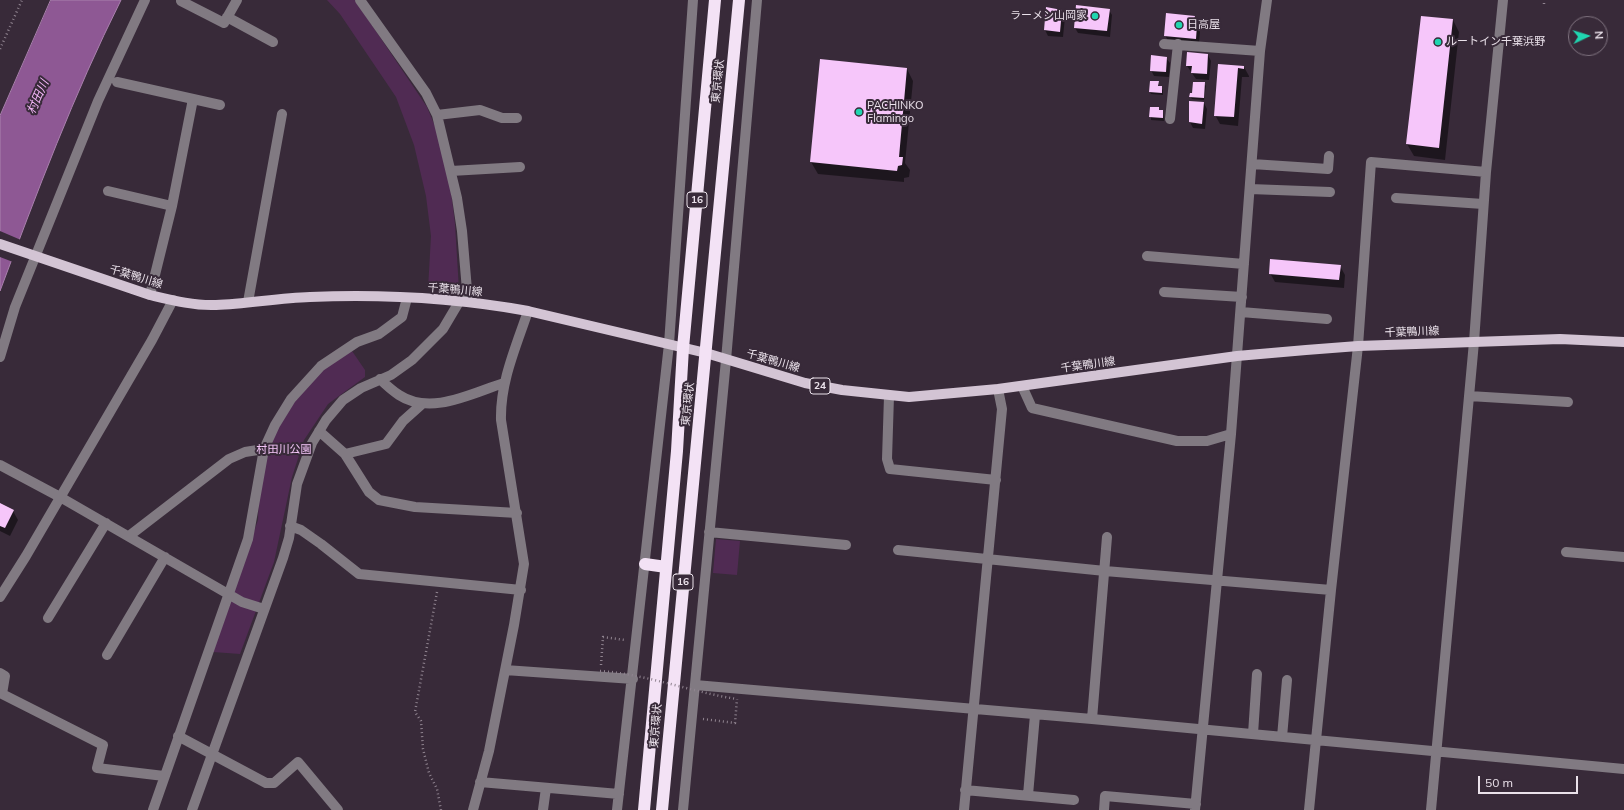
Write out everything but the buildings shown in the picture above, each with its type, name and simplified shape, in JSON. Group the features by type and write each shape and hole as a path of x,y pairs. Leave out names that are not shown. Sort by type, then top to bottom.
{"highway":[{"name":"東京環状","path":"644,810 677,451 683,348 716,0"},
{"name":"東京環状","path":"711,53 723,0"},
{"name":"東京環状","path":"662,810 672,684 706,353 739,0"},
{"path":"644,564 666,567"}],"main road":[{"name":"千葉鴨川線","path":"0,244 150,295 173,300 215,305 309,297 408,298 463,302 528,311 668,344 706,353 805,383 842,390 889,396 916,396 998,389 1237,356 1358,346 1560,339 1624,342"}],"street":[{"path":"0,357 32,256 98,101 145,0"},
{"path":"180,1 224,23 237,0"},
{"path":"192,810 283,558 297,484 312,443 326,420 343,400 361,388 391,375 412,360 443,329 463,302 462,231 451,171 436,115 426,93 360,0"},
{"path":"617,810 633,679 672,302 693,0"},
{"path":"683,810 731,309 757,0"},
{"path":"1104,810 1105,796 1195,807 1231,434 1260,51 1267,0"},
{"path":"1431,810 1474,342 1483,204 1503,0"},
{"path":"228,17 273,42"},
{"path":"1164,44 1260,51"},
{"path":"1170,120 1178,44"},
{"path":"118,82 220,105"},
{"path":"150,295 172,206 192,99"},
{"path":"436,115 480,110 502,118 517,118"},
{"path":"248,302 282,114"},
{"path":"1252,164 1328,169 1329,156"},
{"path":"1309,810 1331,590 1358,346 1371,162 1486,172"},
{"path":"451,171 520,167"},
{"path":"1250,189 1330,192"},
{"path":"108,191 172,206"},
{"path":"1396,198 1483,204"},
{"path":"1147,256 1244,264"},
{"path":"1164,292 1242,297"},
{"path":"153,810 248,539 264,449 274,425 291,399 321,366 357,342 379,334 402,317 408,298"},
{"path":"0,597 152,340 173,300"},
{"path":"473,810 505,670 521,590 524,564 501,420 500,401 504,383 528,311"},
{"path":"1240,312 1327,319"},
{"path":"380,379 400,396 422,404 439,404 504,383"},
{"path":"1022,386 1032,408 1177,441 1207,441 1231,434"},
{"path":"964,810 989,559 1002,409 998,389"},
{"path":"889,396 887,459 890,469 996,480"},
{"path":"1469,396 1568,402"},
{"path":"345,454 386,444 403,421 422,404"},
{"path":"319,431 345,454 369,492 379,500 416,507 517,513"},
{"path":"129,536 230,459 245,452 264,449"},
{"path":"0,465 129,536 242,602 264,610"},
{"path":"48,618 106,523"},
{"path":"290,526 301,530 359,574 521,590"},
{"path":"709,532 846,545"},
{"path":"1092,719 1107,536"},
{"path":"898,550 1105,571 1217,579 1331,590"},
{"path":"1566,552 1624,557"},
{"path":"107,655 165,557"},
{"path":"505,670 633,679"},
{"path":"0,673 5,676 2,694 103,745 96,768 164,776"},
{"path":"1252,734 1256,674"},
{"path":"1282,737 1287,680"},
{"path":"695,685 1092,719 1624,769"},
{"path":"1028,795 1035,715"},
{"path":"178,736 213,753 266,783 274,783 298,762 338,810"},
{"path":"480,782 619,794"},
{"path":"543,810 546,788"},
{"path":"965,790 1074,800"}],"path":[{"path":"0,49 22,0"},
{"path":"439,582 415,712 421,721 423,749 429,773 437,789 441,810"},
{"path":"625,646 625,640 603,637 600,671 616,672 710,694 737,698 735,723 703,720 703,712"}],"green space":[{"path":"327,0 355,0 427,107 437,131 449,175 455,224 459,290 428,289 431,236 426,196 414,145 396,97 340,14"},
{"name":"村田川公園","path":"352,351 365,370 365,377 328,404 304,440 292,477 274,562 240,654 213,652 258,520 259,489 268,444 288,410 319,372"},
{"path":"716,539 740,541 737,575 713,573"}],"water":[{"name":"村田川","path":"51,0 121,0 87,71 72,107 42,180 0,291 0,116"}],"pier":[{"path":"0,231 21,240 13,262 0,257"}],"place":[{"name":"ラーメン山岡家","path":"1095,16"},
{"name":"日高屋","path":"1179,25"},
{"name":"ルートイン千葉浜野","path":"1438,42"},
{"name":"PACHINKO Flamingo","path":"859,112"}]}
